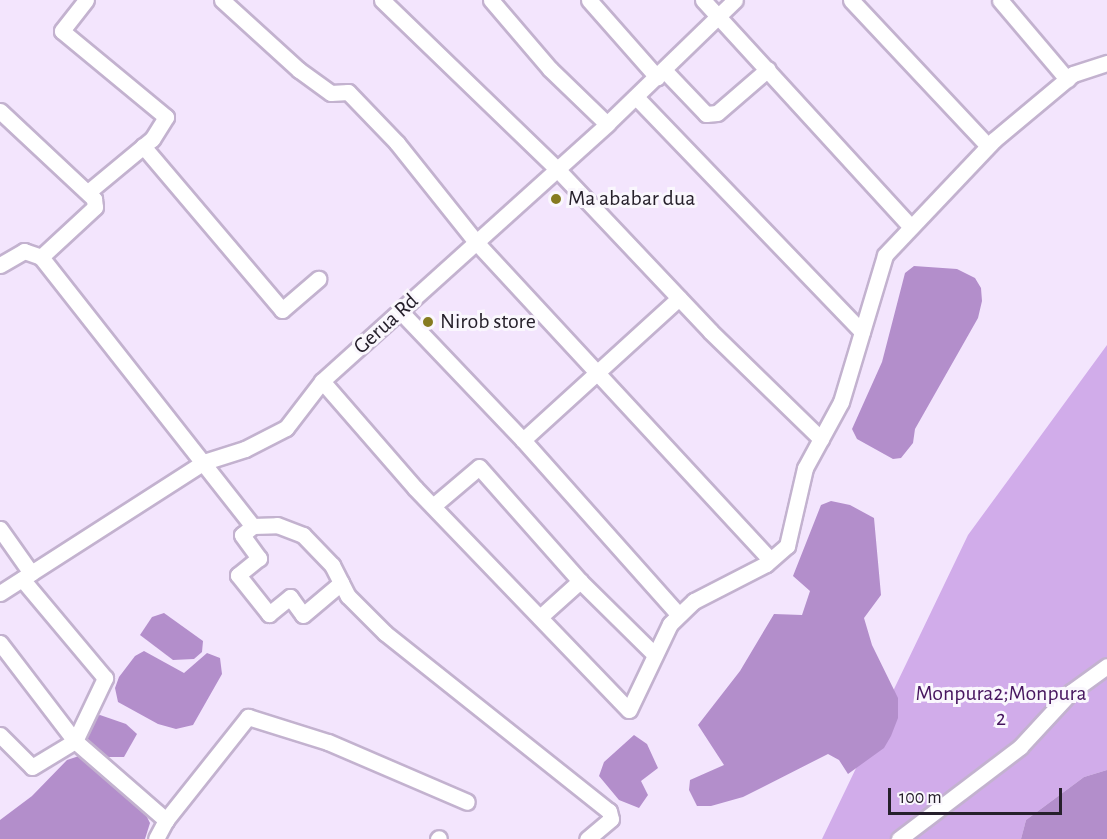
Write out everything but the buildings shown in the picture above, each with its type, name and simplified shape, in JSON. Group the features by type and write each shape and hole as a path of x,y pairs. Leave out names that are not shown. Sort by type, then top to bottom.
{"street":[{"path":"86,0 63,31 166,117 143,146 88,192"},
{"path":"222,0 299,70 331,93 348,92 397,143 476,242 770,560"},
{"path":"382,0 557,169 679,298 821,439"},
{"path":"491,0 550,69 607,124"},
{"path":"589,0 661,74 706,114 717,113 768,69"},
{"path":"703,0 910,227"},
{"name":"Gerua Rd","path":"0,593 204,462 245,449 286,428 322,381 607,124 735,0"},
{"path":"850,0 988,146"},
{"path":"1000,0 1066,79"},
{"path":"322,381 433,506 629,710 670,624 694,601 770,560 787,546 805,468 841,402 885,255 988,146 1066,79 1107,63"},
{"path":"636,97 862,332"},
{"path":"0,111 88,192 95,207 41,257"},
{"path":"143,146 282,310 318,279"},
{"path":"3,260 31,250 41,257 253,526"},
{"path":"523,440 679,298"},
{"path":"401,312 523,440 680,615"},
{"path":"433,506 479,466 580,581 655,655"},
{"path":"341,583 303,615 290,597 269,614 238,575 260,558 242,535 253,526 277,525 303,535 332,565 348,596 385,633 609,811 611,819 586,839"},
{"path":"0,529 26,576 105,678 75,741 32,767 0,735"},
{"path":"540,617 580,581"},
{"path":"0,643 75,741 166,820"},
{"path":"900,839 1020,747 1071,692 1107,666"},
{"path":"156,839 166,820 248,717 328,742 467,802"}],"green space":[{"name":"Monpura2;Monpura 2","path":"1107,345 1107,770 1084,777 1026,820 1021,839 822,839 968,535"}],"shaded area":[{"path":"914,266 957,269 975,278 981,288 982,301 978,318 915,429 913,443 901,458 893,459 857,439 852,429 882,362 905,273"},
{"path":"831,501 850,505 874,518 881,595 864,618 872,645 898,698 898,718 891,736 884,748 848,774 839,760 828,754 743,797 711,806 697,806 689,790 690,780 724,765 698,725 740,671 774,614 802,615 810,591 793,576 821,505"},
{"path":"164,613 203,641 202,652 194,659 173,660 140,635 152,617"},
{"path":"144,651 184,673 207,653 220,658 222,674 193,725 176,729 158,724 118,702 115,688 119,677 135,656"},
{"path":"100,715 126,724 137,734 124,757 108,757 85,737 92,718"},
{"path":"634,735 647,744 658,768 641,781 648,795 639,808 619,800 599,776 604,762"},
{"path":"79,756 110,777 144,811 150,823 145,839 0,839 0,820 32,796 67,760"},
{"path":"1107,770 1107,839 1021,839 1026,820 1084,777"}],"place":[{"name":"Ma ababar dua","path":"556,199"},
{"name":"Nirob store","path":"428,322"}]}
